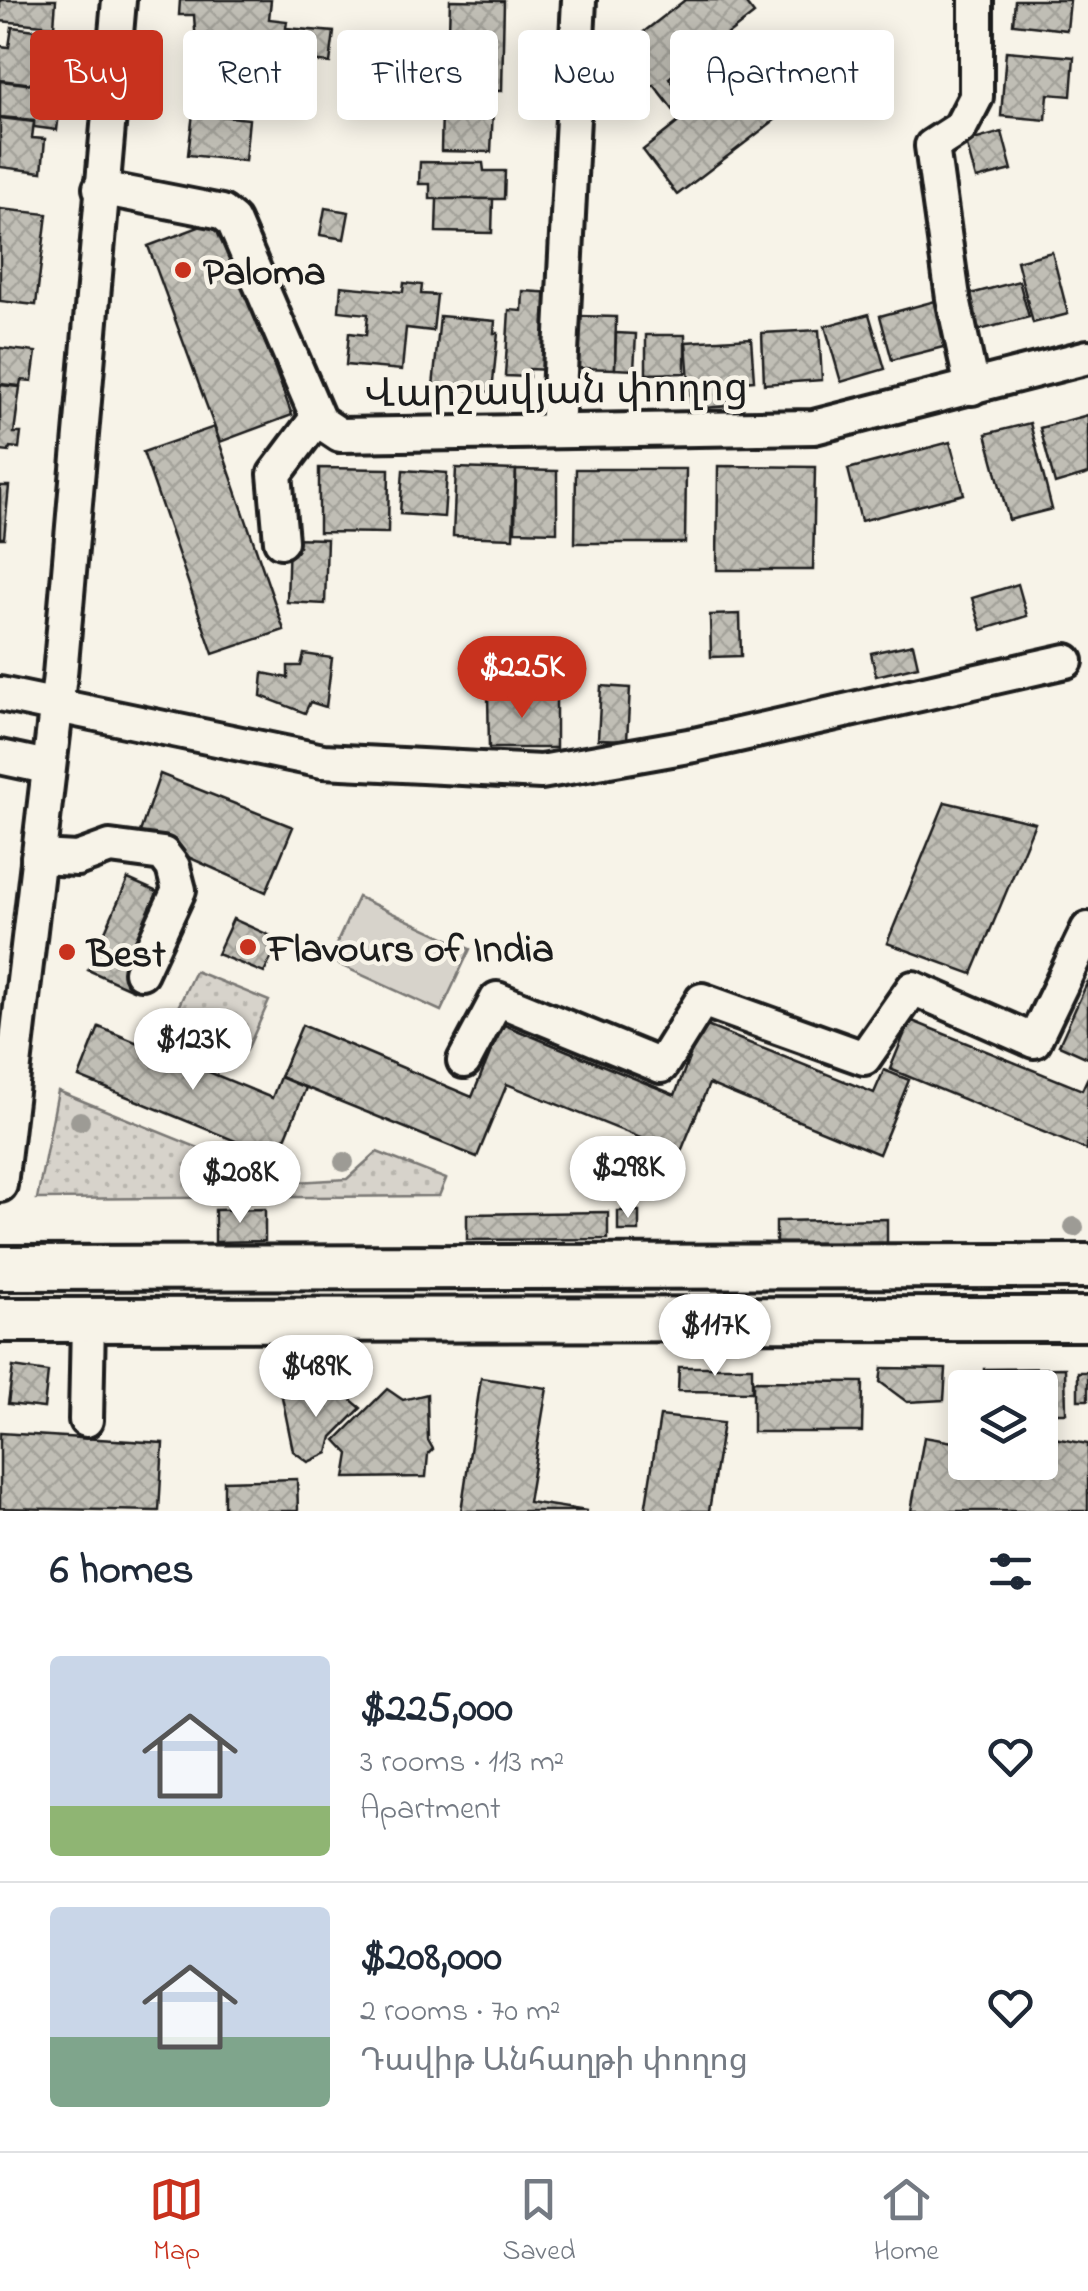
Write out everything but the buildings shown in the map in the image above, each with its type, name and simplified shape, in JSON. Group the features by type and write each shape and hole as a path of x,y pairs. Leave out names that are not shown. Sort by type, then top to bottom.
{"main road":[{"path":"0,1268 1088,1266"},
{"path":"0,1320 445,1316 1088,1318"}],"street":[{"path":"0,1186 55,696 119,0"},
{"path":"557,431 579,0"},
{"path":"972,388 953,298 932,146 960,128 976,97 976,0"},
{"name":"Վարշավյան փողոց","path":"100,188 222,212 233,221 317,418 328,431 340,435 814,427 1088,356"},
{"path":"280,540 275,474 317,418"},
{"path":"0,694 55,696 322,760 541,772 712,741 1066,661"},
{"path":"0,1064 55,696"},
{"path":"0,757 42,766"},
{"path":"38,857 77,859 110,847 163,854 173,867 179,890 141,972"},
{"path":"464,1060 497,998 661,1066 702,1000 864,1058 914,988 1034,1041 1088,929"},
{"path":"86,1420 88,1321"}],"shaded area":[{"path":"358,897 470,949 441,1011 329,960"},
{"path":"195,971 269,1001 247,1050 174,1016"},
{"path":"58,1091 263,1174 263,1184 347,1179 377,1152 446,1179 439,1196 37,1199"}],"place":[{"name":"Paloma","path":"183,270"},
{"name":"Flavours of India","path":"248,947"},
{"name":"Best","path":"67,952"}]}
